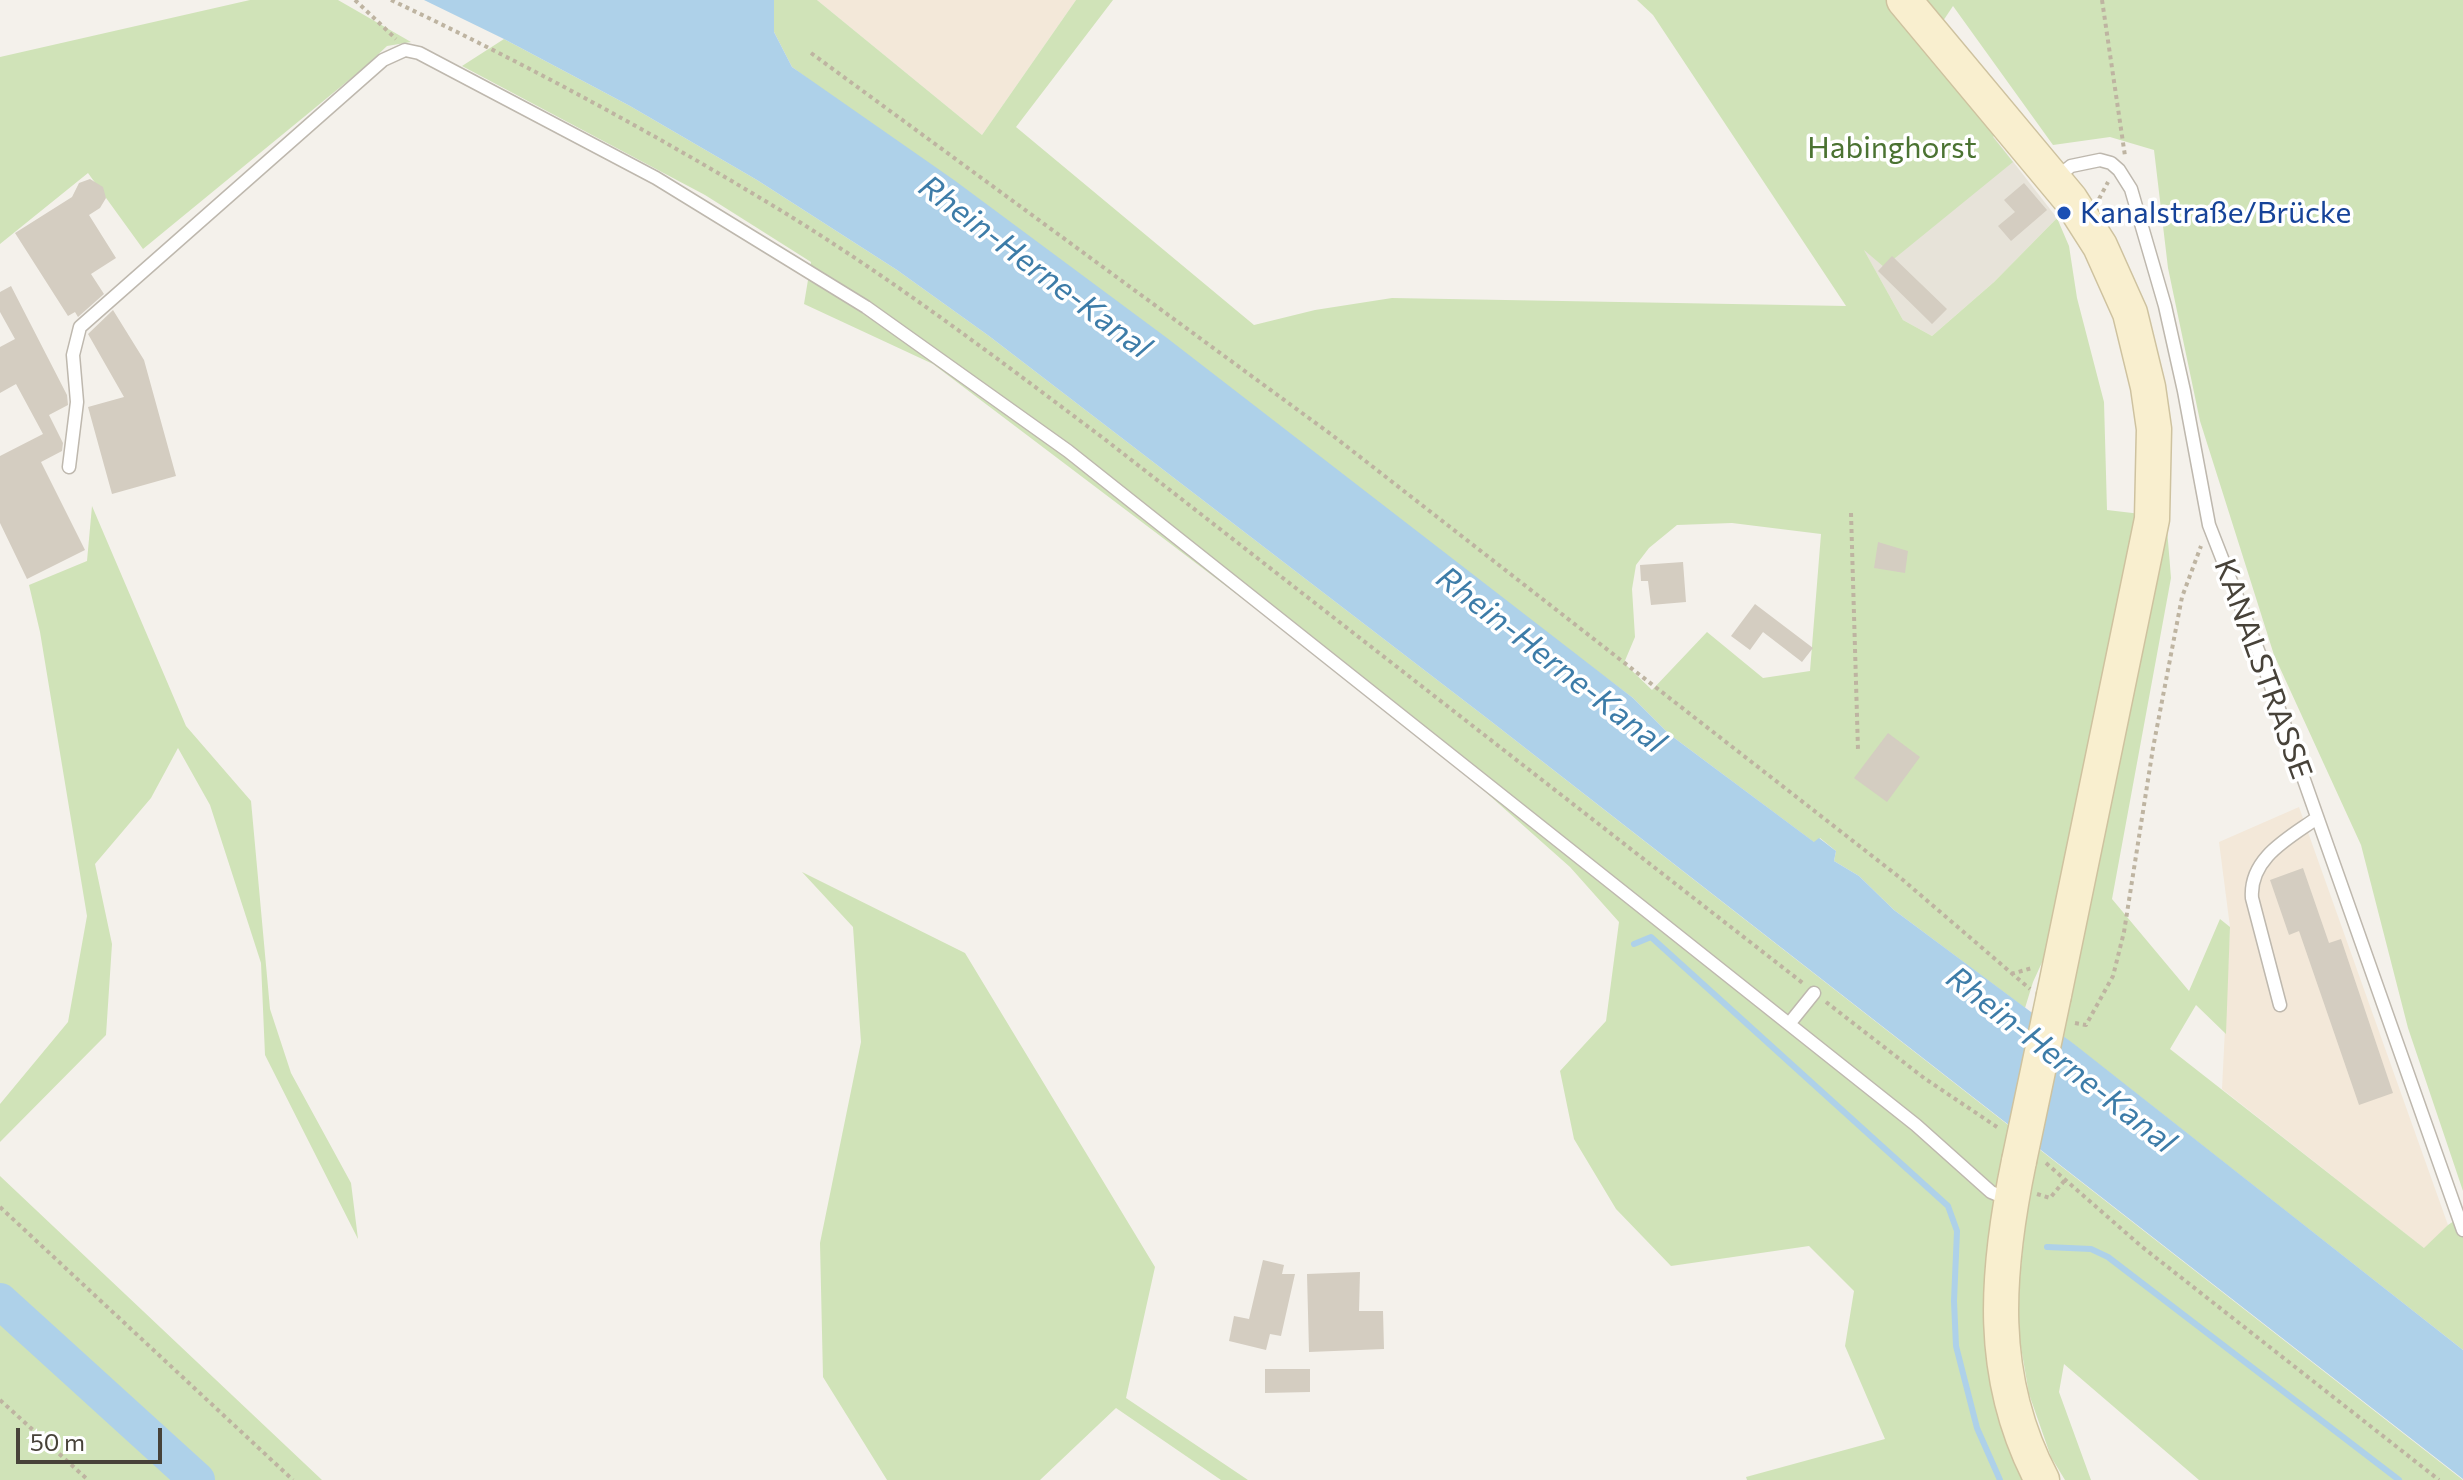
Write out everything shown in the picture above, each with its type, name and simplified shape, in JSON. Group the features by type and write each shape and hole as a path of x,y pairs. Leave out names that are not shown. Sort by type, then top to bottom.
{"main road":[{"path":"1904,0 2070,199 2100,246 2130,313 2148,387 2154,429 2152,519 2145,563 2052,1003 2031,1160 2011,1200 2001,1269 2000,1323 2006,1366 2022,1433 2042,1480"}],"lane":[{"path":"69,467 77,402 73,355 80,327 383,60 405,50 419,53 656,178 866,307 1068,451 1916,1125 1991,1192 2011,1200"},
{"path":"2054,180 2071,166 2090,160 2111,163 2119,170"},
{"name":"KANALSTRASSE","path":"2119,170 2131,189 2165,306 2209,525 2261,658 2463,1230"},
{"path":"2280,1005 2252,898 2252,880 2259,864 2268,855 2317,818"},
{"path":"1789,1024 1814,993"}],"path":[{"path":"355,0 405,50"},
{"path":"391,0 597,103 786,214 887,280 1107,441 1924,1078 2002,1130"},
{"path":"2102,0 2126,159 2119,170"},
{"path":"811,53 1345,444 1903,880 2052,1003 2086,1025 2113,976 2124,932 2153,748 2182,597 2209,525"},
{"path":"1851,513 1858,750"},
{"path":"2031,1160 2065,1180 2177,1275 2439,1480"},
{"path":"2050,1198 2065,1180"},
{"path":"0,1207 293,1480"},
{"path":"0,1400 88,1480"}],"shaded area":[{"path":"817,0 1076,0 982,135"},
{"path":"1993,136 2057,218 1994,282 1932,336 1903,320 1856,236"},
{"path":"2299,807 2448,1225 2425,1249 2222,1089 2230,927 2219,842"}],"green space":[{"path":"250,0 338,0 411,42 387,46 143,249 88,173 0,244 0,57"},
{"name":"Habinghorst","path":"774,0 817,0 982,135 1076,0 1113,0 1016,127 1254,325 1315,310 1392,298 1846,306 1653,15 1637,0 2463,0 2463,1191 2408,1028 2361,845 2274,655 2200,421 2168,268 2154,150 2110,137 2053,145 1953,6 1925,48 1998,132 1993,137 2013,162 1884,267 1864,250 1903,320 1932,336 1994,282 2057,218 2069,246 2077,298 2104,402 2107,510 2141,514 2050,945 2025,1008 1894,910 1859,876 1834,861 1836,851 1820,838 1815,843 1669,734 1633,698 792,67 774,32","holes":["1732,523 1821,534 1810,671 1763,678 1707,632 1652,690 1624,663 1635,637 1632,589 1636,565 1649,548 1677,525"]},
{"path":"504,39 630,106 757,180 897,270 989,336 1488,719 2463,1480 2199,1480 2064,1364 2059,1392 2091,1480 2065,1480 2051,1457 2029,1394 2016,1318 2027,1206 2002,1258 2033,1480 1747,1480 1746,1477 1885,1439 1845,1346 1854,1291 1809,1246 1671,1266 1616,1209 1574,1139 1560,1071 1606,1021 1619,922 1570,867 1419,733 1155,532 933,364 804,304 811,262 705,195 462,66"},
{"path":"92,506 186,726 251,801 270,1009 291,1073 351,1183 358,1239 265,1055 261,963 210,805 178,748 151,798 95,864 112,944 106,1035 0,1142 0,1104 68,1022 87,916 40,632 29,585 87,561"},
{"path":"2167,529 2171,578 2112,899 2189,991 2220,919 2230,927 2226,1034 2196,1005 2170,1049 2424,1248 2463,1215 2463,1350 2059,1033 2077,961"},
{"path":"802,872 965,953 1155,1267 1126,1398 1248,1480 1221,1480 1116,1408 1040,1480 887,1480 823,1377 820,1243 861,1042 853,927"},
{"path":"0,1176 322,1480 0,1480"}],"water":[{"name":"Rhein-Herne-Kanal","path":"424,0 774,0 774,32 792,67 954,180 1167,338 1633,698 1669,734 1814,842 1819,838 1836,851 1834,861 1859,876 1894,910 2074,1044 2463,1350 2463,1479 1488,719 989,336 897,270 757,180 630,106"}],"building":[{"path":"90,179 103,187 106,198 100,208 89,215 116,258 91,274 104,294 78,317 75,312 68,316 15,233 72,197 79,183"},
{"path":"2024,183 2047,210 2011,241 1998,226 2015,212 2004,200"},
{"path":"1892,256 1947,309 1932,324 1878,271"},
{"path":"11,286 67,395 68,405 49,415 63,443 62,451 41,462 85,550 27,579 0,523 0,456 43,434 16,384 0,393 0,347 15,339 0,312 0,292"},
{"path":"113,310 144,360 176,476 112,494 88,407 124,397 88,334"},
{"path":"1878,542 1908,551 1905,573 1874,568"},
{"path":"1683,562 1686,602 1651,605 1648,581 1641,581 1640,565"},
{"path":"1755,604 1813,648 1802,662 1763,632 1750,650 1731,636"},
{"path":"1888,733 1920,757 1887,802 1854,778"},
{"path":"2303,868 2329,943 2341,939 2393,1093 2359,1105 2299,931 2289,935 2270,880"},
{"path":"1263,1260 1284,1265 1282,1274 1295,1274 1281,1336 1270,1334 1266,1350 1229,1341 1234,1316 1249,1319"},
{"path":"1360,1272 1359,1311 1383,1311 1384,1349 1309,1352 1307,1274"},
{"path":"1265,1369 1310,1369 1310,1392 1265,1393"}],"waterway":[{"path":"1634,944 1651,937 1948,1206 1957,1231 1956,1346 1977,1428 2000,1480"},
{"path":"2047,1247 2091,1249 2108,1257 2399,1480"},
{"path":"0,1301 197,1480"}],"place":[{"name":"Kanalstraße/Brücke","path":"2064,213"}]}
